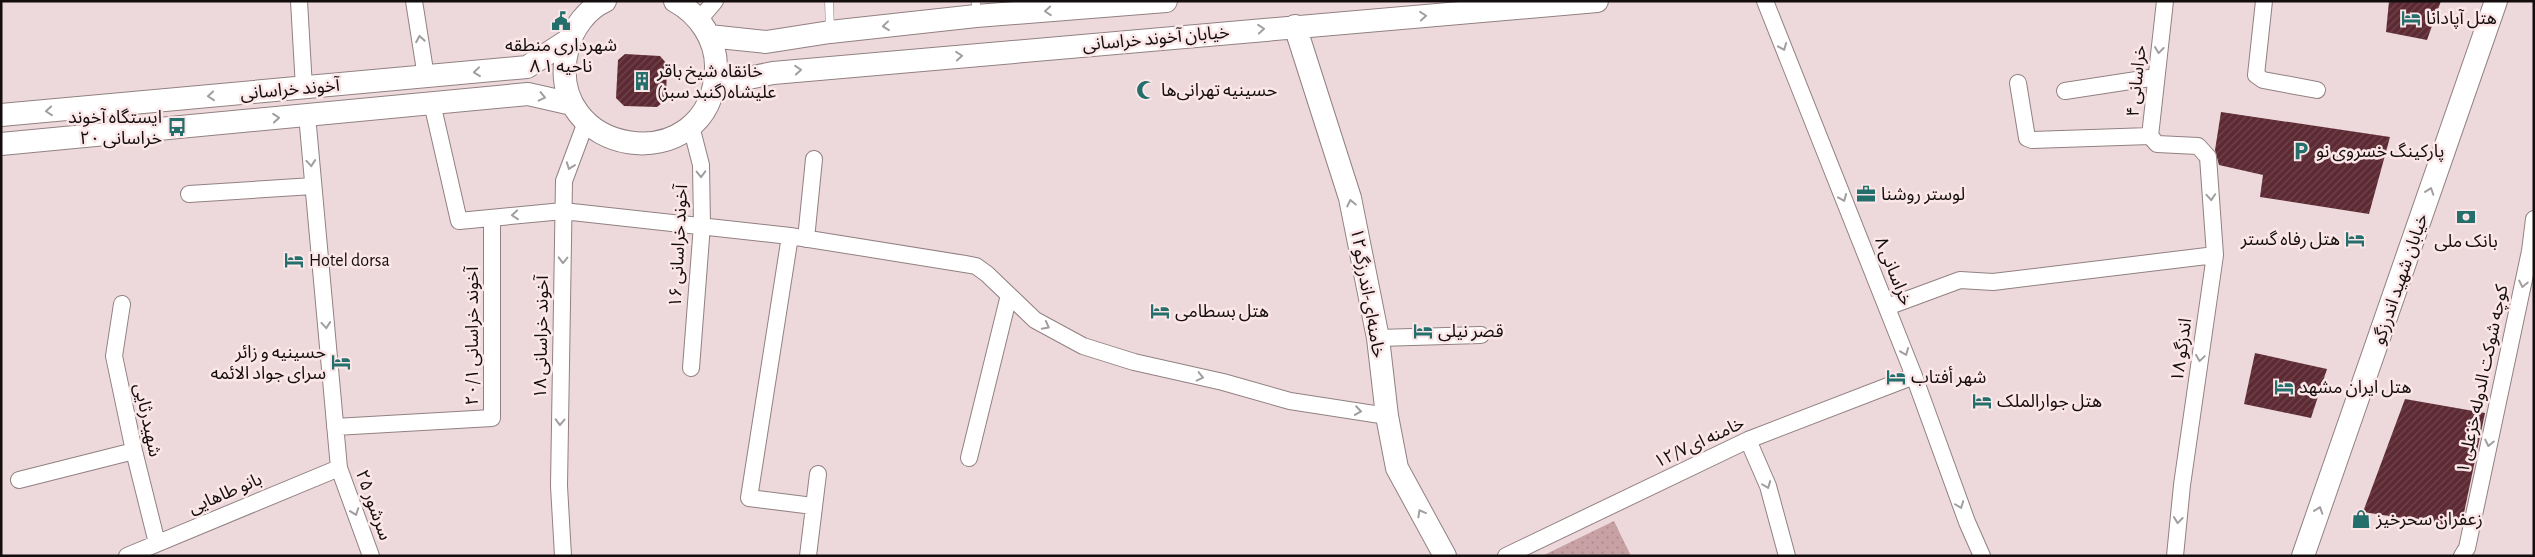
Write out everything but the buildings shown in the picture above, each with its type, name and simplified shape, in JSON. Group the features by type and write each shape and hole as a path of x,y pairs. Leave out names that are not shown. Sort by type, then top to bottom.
{"main road":[{"path":"605,1 582,19 570,39 564,60 565,83 572,104 586,122 604,136 633,144 648,145 671,139 691,126 706,107 715,85 716,60 704,28 684,6 675,1"},
{"name":"خیابان آخوند خراسانی","path":"704,28 766,42 976,9 1166,1"},
{"name":"خیابان آخوند خراسانی","path":"715,85 773,73 1597,1"},
{"name":"خیابان شهید اندرزگو","path":"2303,556 2496,1"},
{"name":"خامنه‌ای-اندرزگو۱۲","path":"1295,26 1350,198 1378,338 1387,416 1397,468 1445,556"},
{"name":"آخوند خراسانی","path":"1,115 527,67 570,39"},
{"name":"آخوند خراسانی","path":"1,144 528,94 572,104"}],"street":[{"path":"298,1 304,88"},
{"path":"414,1 426,77"},
{"path":"704,28 715,1"},
{"name":"خراسانی ۸","path":"1765,1 1914,376 1955,491 1982,556"},
{"name":"خراسانی ۴","path":"2165,1 2150,136 2157,144 2198,146 2203,150"},
{"path":"2264,1 2256,75 2263,80 2318,90"},
{"path":"2065,91 2156,77"},
{"path":"2018,83 2027,138 2032,140 2150,136"},
{"path":"432,103 459,221 563,211 798,238 976,266 1035,320 1092,349 1134,362 1223,382 1290,401 1387,416"},
{"path":"307,115 339,468"},
{"name":"آخوند خراسانی ۱۸","path":"563,556 559,486 564,181 586,122"},
{"name":"آخوند خراسانی ۱۶","path":"691,126 701,165 702,226 691,368"},
{"name":"اندزگو ۱۸","path":"2175,556 2182,484 2215,255 2208,157 2203,150"},
{"path":"813,506 749,498 814,159"},
{"path":"189,194 313,186"},
{"name":"آخوند خراسانی ۲۰/۱","path":"335,427 492,418 492,218"},
{"name":"کوچه شوکت الدوله خزعلی ۱","path":"2470,553 2530,251 2534,219"},
{"path":"1887,307 1960,280 1994,282 2215,255"},
{"path":"969,458 1009,295"},
{"name":"شهیدرثایی","path":"122,304 114,356 134,451 157,543"},
{"path":"1378,338 1481,335"},
{"name":"خامنه ای۱۲/۷","path":"1506,556 1748,440 1914,376"},
{"path":"1748,440 1768,486 1787,556"},
{"path":"19,480 134,451"},
{"name":"بانو طاهایی","path":"127,556 339,468"},
{"name":"سرشور ۲۵","path":"339,468 370,556"},
{"path":"808,556 818,474"}],"lane":[{"path":"829,1 830,32"}],"shaded area":[{"path":"1614,521 1631,556 1542,556"}],"place":[{"name":"هتل آپادانا","path":"2411,18"},
{"name":"شهرداری منطقه ۸ ناحیه ۱","path":"561,21"},
{"name":"خانقاه شیخ باقر علیشاه(گنبد سبز)","path":"642,81"},
{"name":"حسینیه تهرانی‌ها","path":"1146,90"},
{"name":"ایستگاه آخوند خراسانی ۲۰","path":"177,127"},
{"name":"پارکینگ خسروی نو","path":"2301,151"},
{"name":"لوستر روشنا","path":"1866,194"},
{"name":"بانک ملی","path":"2466,217"},
{"name":"هتل رفاه گستر","path":"2355,239"},
{"name":"Hotel dorsa","path":"294,260"},
{"name":"هتل بسطامی","path":"1160,311"},
{"name":"قصر نیلی","path":"1423,331"},
{"name":"حسینیه و زائر سرای جواد الائمه","path":"341,362"},
{"name":"شهر أفتاب","path":"1896,377"},
{"name":"هتل ایران مشهد","path":"2284,387"},
{"name":"هتل جوارالملک","path":"1982,401"},
{"name":"زعفران سحرخیز","path":"2361,519"}]}
